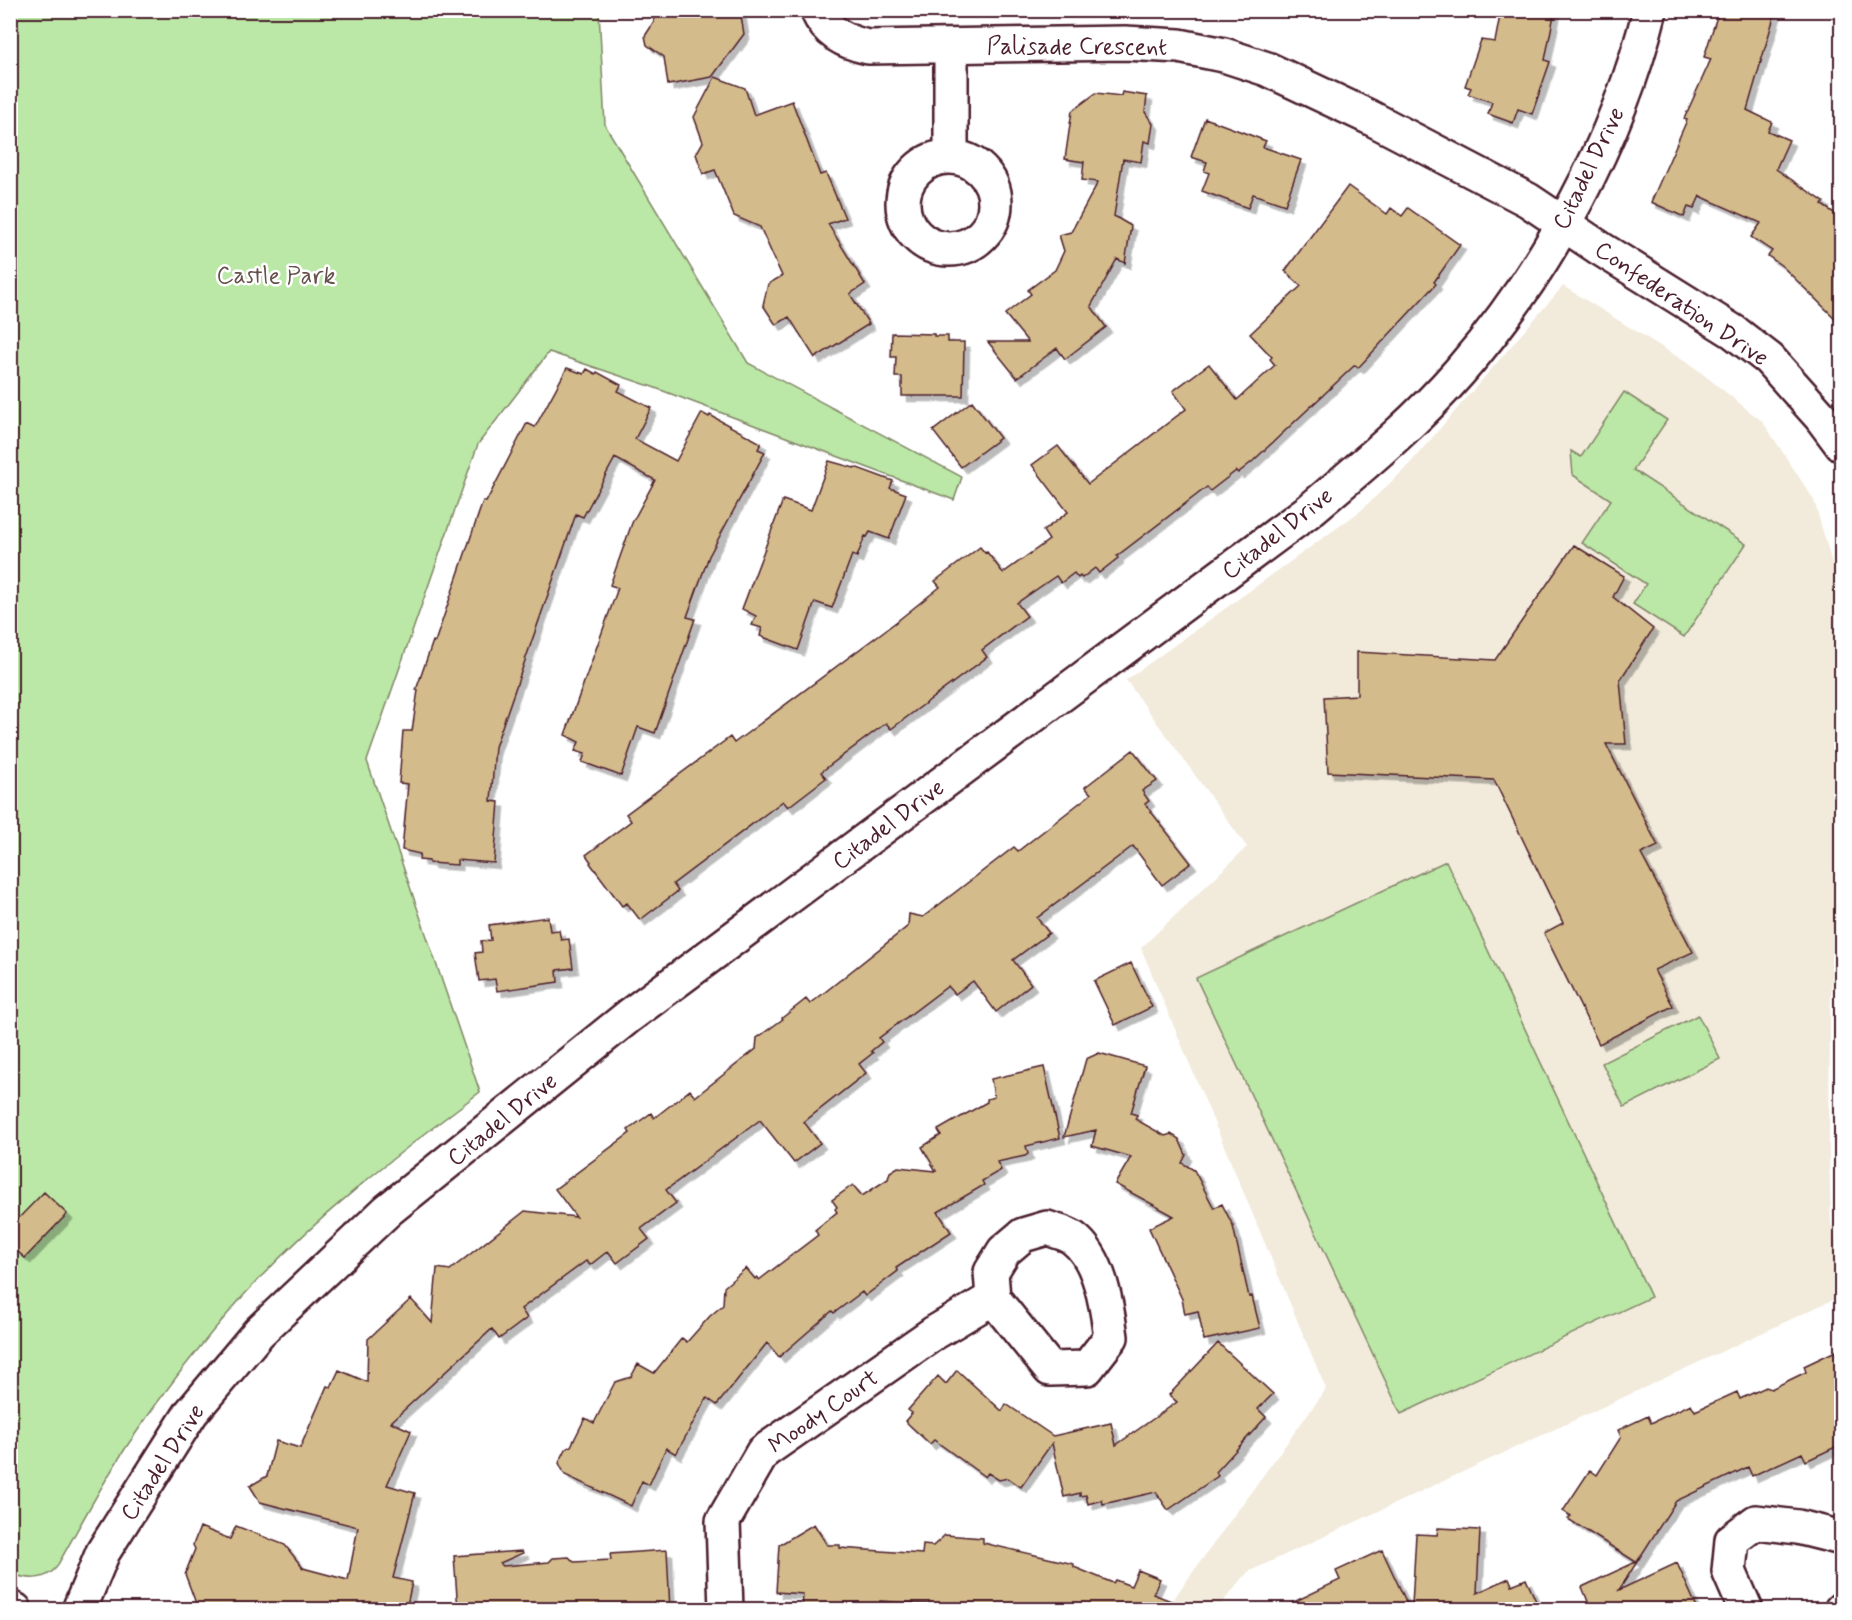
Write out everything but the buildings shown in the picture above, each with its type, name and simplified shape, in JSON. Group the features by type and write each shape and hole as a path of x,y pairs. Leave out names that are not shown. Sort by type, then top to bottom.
{"street":[{"name":"Palisade Crescent","path":"817,10 838,37 850,43 868,47 1125,43 1179,46 1224,55 1288,78 1369,117 1517,194 1563,223"},
{"name":"Citadel Drive","path":"80,1610 103,1552 191,1413 259,1332 388,1210 629,1016 1310,510 1402,432 1461,370 1525,287 1582,193 1626,86 1650,10"},
{"path":"951,46 951,157"},
{"name":"Confederation Drive","path":"1563,223 1734,332 1769,359 1821,417 1842,445"},
{"name":"Moody Court","path":"726,1610 723,1521 763,1452 934,1333 993,1298"},
{"path":"1746,1610 1729,1571 1732,1540 1756,1522 1798,1527 1842,1538"}],"shaded area":[{"path":"1563,286 1694,367 1763,422 1814,500 1836,577 1841,605 1842,793 1830,1019 1829,1151 1831,1223 1841,1262 1841,1296 1248,1572 1217,1609 1166,1609 1326,1389 1141,948 1247,847 1126,680 1359,512 1406,468"}],"green space":[{"name":"Castle Park","path":"11,11 599,11 605,125 748,363 962,477 954,500 650,386 549,352 478,444 367,761 480,1092 357,1188 298,1240 243,1296 184,1367 142,1424 110,1474 56,1568 46,1576 35,1578 11,1574"},
{"path":"1624,392 1667,420 1633,470 1746,544 1684,637 1633,604 1646,584 1582,543 1611,500 1573,475 1571,451 1581,457"},
{"path":"1446,861 1651,1297 1401,1414 1196,978"},
{"path":"1698,1015 1720,1059 1624,1107 1602,1063"}]}
